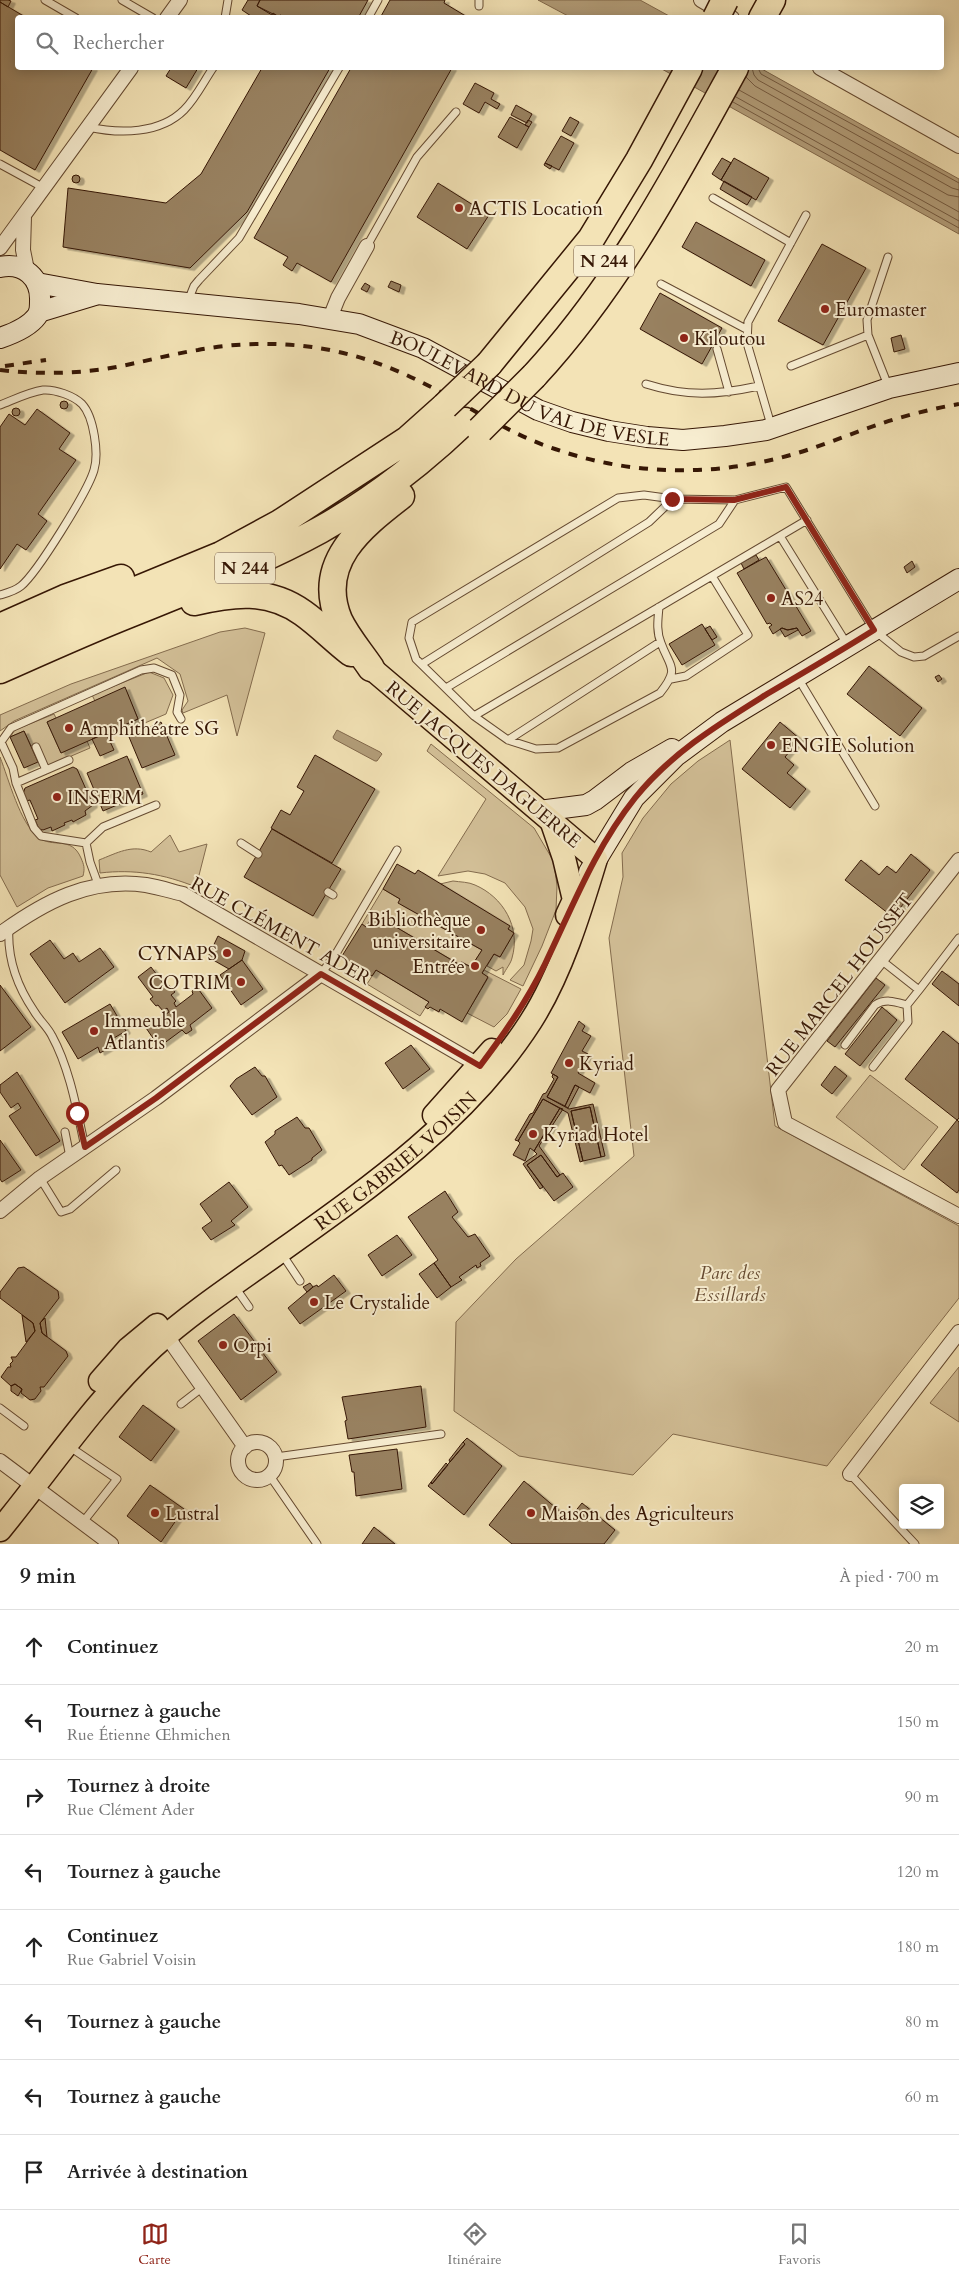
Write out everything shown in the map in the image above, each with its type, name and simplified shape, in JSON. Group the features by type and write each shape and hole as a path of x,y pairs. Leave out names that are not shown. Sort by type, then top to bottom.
{"highway":[{"path":"718,15 725,0"},
{"path":"745,15 753,0"},
{"path":"764,15 772,0"},
{"name":"N 244","path":"0,646 220,555 280,524 407,440 463,419 489,364 591,239 639,160 688,70"},
{"name":"N 244","path":"0,670 113,621 245,568 321,529 383,489 434,450 463,419 526,373 546,338 593,279 682,146 715,70"},
{"path":"682,146 734,70"},
{"path":"371,668 345,630 337,612 333,583 340,558 355,536 374,517 441,464 463,419"},
{"name":"N 244","path":"65,598 280,524"},
{"path":"113,621 228,594 251,593 282,601 302,612 341,646 371,668"},
{"path":"0,627 65,598"}],"main road":[{"name":"RUE JACQUES DAGUERRE","path":"371,668 596,859"},
{"path":"0,1511 30,1483 97,1384 128,1349 184,1304 408,1138 485,1071 530,993 574,900 564,858 545,817"},
{"name":"RUE GABRIEL VOISIN","path":"0,1530 30,1483 117,1384 168,1335 233,1284 280,1252 415,1146 478,1092 485,1071 530,1023 551,983 584,900 596,859"}],"street":[{"path":"701,0 727,15"},
{"path":"169,15 176,1"},
{"path":"0,248 130,70"},
{"path":"824,70 959,146"},
{"path":"0,338 26,326 39,312 40,293 32,277 23,250 24,216"},
{"path":"330,318 338,298 367,246"},
{"name":"BOULEVARD DU VAL DE VESLE","path":"0,267 14,266 32,277 97,294 330,318 358,324 423,348 538,410 572,422 609,431 683,440 726,436 772,428 889,388 959,373"},
{"name":"BOULEVARD DU VAL DE VESLE","path":"39,312 97,294"},
{"name":"RUE GABRIEL VOISIN","path":"596,859 634,798 676,756 722,722 959,580"},
{"name":"N 244","path":"0,619 65,598"},
{"path":"545,817 586,805 632,772 722,722"},
{"path":"574,900 596,859"},
{"name":"RUE MARCEL HOUSSET","path":"959,860 778,1090 785,1123 959,1216"},
{"name":"RUE CLÉMENT ADER","path":"5,930 26,914 65,894 98,884 145,885 183,894 485,1071"},
{"path":"0,1212 40,1178 156,1098 321,974"},
{"path":"850,1474 959,1332"},
{"path":"168,1335 245,1447"},
{"path":"263,1443 273,1451 276,1457 275,1467 270,1476 256,1480 244,1474 238,1460 245,1447 251,1444 263,1443"},
{"path":"0,1461 111,1544"}],"lane":[{"path":"45,0 71,15"},
{"path":"122,0 148,15"},
{"path":"226,15 228,0"},
{"path":"370,15 378,0"},
{"path":"88,127 111,132 139,130 169,122 185,109 212,70"},
{"path":"187,303 194,286 212,264 239,238 338,70"},
{"path":"367,246 417,158 456,112"},
{"path":"0,164 44,188"},
{"path":"713,198 791,243"},
{"path":"772,428 747,343 746,329 806,215"},
{"path":"888,257 868,320 868,335 889,388"},
{"path":"661,284 746,329"},
{"path":"791,366 868,335"},
{"path":"717,349 729,392"},
{"path":"646,384 669,391 692,394 729,392 759,386"},
{"path":"0,405 44,390 69,396 83,404 91,421 96,446 95,468 89,486 36,568 22,586 0,595"},
{"path":"659,607 657,628 660,642 672,665 671,679 660,693 558,748 536,749 508,740 474,716 416,658 409,638 412,622 618,498 644,495 672,499 734,500 786,487 874,630 901,652 914,657 924,656 959,636"},
{"path":"422,664 649,522 672,499"},
{"path":"446,688 719,524 734,500"},
{"path":"474,716 807,520"},
{"path":"780,536 848,646"},
{"path":"671,679 686,676 748,635 712,576"},
{"path":"508,740 660,642"},
{"path":"86,843 41,836 34,828 16,783 13,768 1,742 11,728 141,670 154,668 172,675 180,695 177,712 181,720"},
{"path":"797,676 875,806"},
{"path":"36,747 46,770"},
{"path":"16,783 69,760"},
{"path":"86,843 103,827 156,805"},
{"path":"86,843 98,884"},
{"path":"240,843 258,854"},
{"path":"321,974 337,952 397,850"},
{"path":"5,930 15,972 24,996 52,1035 57,1048 77,1113 85,1147"},
{"path":"874,1067 908,1022 907,1005 959,938"},
{"path":"881,960 919,990"},
{"path":"845,1045 875,1005 881,1001 890,1000 907,1005"},
{"path":"65,1132 70,1157"},
{"path":"40,1178 61,1212 70,1208 116,1170"},
{"path":"280,1252 300,1281"},
{"path":"233,1284 249,1307"},
{"path":"181,1404 203,1386"},
{"path":"0,1408 24,1426"},
{"path":"276,1457 441,1434"},
{"path":"66,1444 117,1479 83,1522"},
{"path":"850,1474 915,1544"},
{"path":"270,1476 317,1544"}],"green space":[{"path":"245,628 265,633 237,736 227,695 183,713 182,710 188,701 180,674 157,658 14,721 0,731 0,715 71,684 220,632"},
{"path":"149,672 164,678 173,695 166,714 126,731 124,725 138,719 125,688 95,701 92,695"},
{"path":"54,714 56,718 47,722 61,753 87,741 90,748 48,766 38,744 31,746 24,731 10,737 15,730"},
{"name":"Parc des Essillards","path":"730,740 775,1126 959,1226 959,1298 827,1466 673,1434 633,1475 519,1456 454,1411 456,1322 516,1259 634,1156 609,938 623,877 622,853 643,818 671,784 698,761"},
{"path":"431,744 534,828 554,862 557,886 556,910 523,986 510,980 524,965 531,941 533,929 525,907 505,883 485,874 468,871 438,876 486,799 427,751"},
{"path":"0,757 20,812 32,830 38,837 44,840 67,844 72,847 77,851 84,867 83,876 48,888 17,907 0,875"},
{"path":"170,835 179,852 207,844 196,887 161,876 137,872 100,873 99,860 131,849 151,852"},
{"path":"453,881 473,884 494,897 507,914 512,924 513,933 440,884"},
{"path":"383,889 400,899 399,903 482,950 471,967 462,962 460,965 379,917 377,919 372,917 366,927 362,924"},
{"path":"514,934 512,958 503,975 503,967 496,971 487,966 494,954 500,957"},
{"path":"376,970 429,1002 420,1016 367,984"},
{"path":"484,970 521,989 507,1014 494,1027 467,1013 488,978 482,973"},
{"path":"870,1075 938,1127 904,1170 836,1117"},
{"path":"959,1367 959,1422 930,1403"}],"water":[{"path":"538,0 640,0 667,15 566,15"},
{"path":"664,70 764,70 959,179 959,234"},
{"path":"337,730 382,754 375,761 334,739 333,737"}],"building":[{"path":"0,0 11,1 8,7 0,2"},
{"path":"248,0 260,0 257,6 272,15 250,15 242,10"},
{"path":"260,0 368,0 360,15 275,15 257,6"},
{"path":"390,0 445,0 444,3 464,15 382,15"},
{"path":"0,2 22,15 15,15 15,70 92,70 35,170 0,150"},
{"path":"170,70 197,70 186,88 166,76"},
{"path":"261,70 329,70 247,212 190,268 63,247 68,188 166,203 201,174"},
{"path":"350,70 451,70 331,282 297,263 292,271 283,265 288,257 254,238"},
{"path":"475,83 494,93 491,99 500,104 497,109 485,102 479,113 463,104"},
{"path":"516,105 532,114 527,123 511,115"},
{"path":"510,117 529,127 517,148 498,137"},
{"path":"570,117 579,122 571,136 562,131"},
{"path":"528,120 532,122 529,127 525,125"},
{"path":"561,136 574,143 559,170 545,163"},
{"path":"722,158 731,163 721,180 712,174"},
{"path":"734,158 769,178 756,200 721,180"},
{"path":"545,163 552,166 550,169 544,165"},
{"path":"76,175 80,179 76,183 72,179"},
{"path":"724,181 752,197 747,205 720,189"},
{"path":"438,183 489,215 467,249 417,217"},
{"path":"696,222 765,260 751,286 682,247"},
{"path":"822,244 866,268 823,345 778,321"},
{"path":"391,281 401,285 399,292 388,287"},
{"path":"365,283 370,286 367,292 361,289"},
{"path":"660,293 722,328 702,364 640,329"},
{"path":"901,335 905,349 894,352 891,338"},
{"path":"64,401 68,405 64,409 60,405"},
{"path":"16,408 20,412 16,416 12,412"},
{"path":"37,409 70,433 59,449 76,460 38,514 47,521 26,550 17,544 0,569 0,427 9,414 25,425"},
{"path":"756,555 759,560 744,569 741,563"},
{"name":"AS24","path":"766,557 811,631 802,636 797,628 788,630 782,628 773,634 769,627 772,625 770,623 767,624 737,573"},
{"path":"912,561 915,567 907,573 904,567"},
{"path":"702,624 715,645 682,665 669,644"},
{"path":"710,626 717,637 712,640 705,629"},
{"path":"797,628 798,630 785,637 780,629 787,630"},
{"path":"869,666 922,708 900,736 847,694"},
{"path":"939,675 942,679 938,682 935,677"},
{"path":"125,687 138,719 61,753 47,722"},
{"path":"161,722 175,755 142,768 129,737"},
{"path":"780,722 800,739 785,757 794,765 787,773 806,789 790,808 742,769"},
{"path":"24,731 38,762 24,768 10,737"},
{"path":"106,733 114,750 100,756 92,739"},
{"path":"315,755 375,789 332,863 271,828 281,810 290,815 304,791 297,787"},
{"path":"127,756 143,794 103,811 87,773"},
{"name":"INSERM","path":"73,767 77,769 93,805 85,811 86,815 73,822 72,820 64,823 65,825 52,831 51,827 43,830 39,829 35,820 38,819 30,800 26,801 23,794 25,788"},
{"path":"272,829 341,869 313,916 244,877"},
{"path":"911,854 930,870 893,917 845,880 861,860 879,875 887,866 896,873"},
{"path":"397,864 415,874 418,870 510,926 508,929 514,933 500,957 494,954 482,973 488,977 462,1022 440,1009 439,1012 430,1007 428,1009 425,1007 429,1002 376,970 372,976 342,956 362,924 366,927 372,917 377,919 379,917 460,965 461,962 471,967 482,950 398,903 400,899 383,889"},
{"name":"CYNAPS","path":"218,936 245,951 242,960 229,969 208,957"},
{"path":"50,940 64,959 73,953 79,962 100,948 114,967 65,1003 30,954"},
{"name":"COTRIM","path":"242,960 263,989 241,1005 220,975"},
{"path":"151,967 166,987 169,985 175,992 171,995 176,1001 174,1003 176,1007 193,994 192,991 195,988 199,990 212,1008 190,1025 192,1030 186,1034 182,1030 159,1047 144,1025 149,1022 151,1025 169,1012 167,1008 163,1011 158,1005 156,1006 150,999 153,997 138,977"},
{"path":"942,971 959,984 959,1006 932,984"},
{"path":"876,978 885,985 835,1047 827,1041"},
{"path":"0,985 31,1027 0,1051"},
{"name":"Immeuble Atlantis","path":"110,1004 126,1031 107,1042 110,1047 107,1049 100,1053 98,1047 78,1059 62,1032"},
{"path":"882,1007 897,1020 860,1066 845,1054"},
{"name":"Kyriad","path":"579,1021 585,1026 582,1031 591,1036 582,1051 588,1054 578,1073 595,1083 590,1093 575,1085 565,1106 547,1097 558,1077 551,1073"},
{"path":"943,1031 959,1044 959,1118 957,1120 905,1079"},
{"path":"411,1045 430,1069 403,1089 385,1063"},
{"path":"835,1066 847,1076 832,1094 821,1085"},
{"path":"255,1067 262,1076 265,1076 277,1097 252,1115 230,1086 236,1079"},
{"path":"17,1072 60,1141 36,1156 9,1116 21,1108 18,1103 11,1108 0,1092 0,1085"},
{"path":"553,1074 558,1077 547,1097 569,1109 593,1104 605,1156 601,1157 590,1107 571,1111 583,1161 580,1162 568,1113 543,1099 518,1141 515,1140 543,1094 546,1093 554,1079 552,1077"},
{"path":"575,1085 579,1087 568,1108 565,1106"},
{"name":"Kyriad Hotel","path":"543,1099 560,1108 534,1151 530,1148 525,1161 513,1155 520,1143 518,1141"},
{"path":"590,1107 601,1157 583,1161 571,1111"},
{"path":"560,1108 563,1109 539,1146 560,1175 557,1177 541,1155 527,1165 543,1187 540,1189 523,1164 537,1154 534,1151"},
{"path":"297,1117 305,1128 309,1128 322,1150 312,1160 289,1175 282,1165 279,1166 265,1142 275,1134 275,1131"},
{"path":"957,1120 959,1122 959,1190 957,1193 921,1165"},
{"path":"0,1140 21,1170 2,1182 0,1179"},
{"path":"541,1155 557,1177 563,1173 573,1187 554,1201 527,1165"},
{"path":"229,1182 248,1207 231,1221 235,1225 211,1240 202,1228 212,1221 200,1204"},
{"path":"445,1191 458,1212 452,1217 468,1237 475,1234 490,1256 480,1263 481,1266 477,1268 476,1265 459,1277 462,1280 451,1287 434,1263 438,1260 408,1217"},
{"path":"397,1235 412,1255 382,1276 368,1255"},
{"path":"434,1263 451,1287 437,1298 419,1274"},
{"path":"24,1267 58,1291 59,1298 40,1323 42,1333 66,1351 68,1356 44,1387 40,1387 41,1391 35,1399 30,1400 21,1393 22,1389 15,1384 11,1386 1,1377 8,1367 11,1367 10,1364 13,1361 11,1357 16,1357 35,1331 33,1323 0,1298 0,1292 18,1268"},
{"name":"Le Crystalide","path":"334,1275 346,1291 300,1324 288,1308 313,1287 317,1285 318,1287"},
{"path":"310,1283 313,1287 307,1292 303,1287"},
{"path":"234,1314 277,1372 241,1400 198,1341"},
{"path":"22,1315 33,1323 35,1331 26,1342"},
{"path":"45,1318 47,1337 42,1333 40,1323"},
{"path":"15,1384 22,1389 18,1396 11,1391 11,1386"},
{"path":"421,1386 426,1427 348,1439 345,1421 347,1420 342,1397"},
{"path":"143,1405 175,1429 151,1461 119,1437"},
{"path":"467,1438 502,1466 464,1515 428,1486 431,1482 432,1484 465,1444 463,1442"},
{"path":"463,1442 465,1444 450,1462 449,1460"},
{"path":"397,1449 402,1489 356,1496 354,1472 352,1472 349,1455"},
{"path":"446,1463 448,1465 432,1484 431,1482"},
{"name":"Maison des Agriculteurs","path":"524,1481 569,1519 582,1503 615,1530 604,1544 512,1544 489,1525"},
{"name":"Lustral","path":"150,1485 184,1509 161,1542 127,1516"},
{"path":"374,1527 395,1544 362,1544"}],"railway":[{"path":"0,370 52,373 92,371 186,352 255,344 283,344 326,349 366,359 405,374 519,435 555,449 583,458 612,464 670,470 700,470 758,463 798,453 897,419 959,404"},
{"path":"5,366 46,360"}],"place":[{"name":"ACTIS Location","path":"459,208"},
{"name":"Euromaster","path":"825,309"},
{"name":"Kiloutou","path":"684,338"},
{"name":"AS24","path":"771,598"},
{"name":"Amphithéatre SG","path":"69,728"},
{"name":"ENGIE Solution","path":"771,745"},
{"name":"INSERM","path":"57,797"},
{"name":"Bibliothèque universitaire","path":"481,930"},
{"name":"CYNAPS","path":"227,953"},
{"name":"Entrée","path":"475,966"},
{"name":"COTRIM","path":"241,982"},
{"name":"Immeuble Atlantis","path":"94,1031"},
{"name":"Kyriad","path":"569,1063"},
{"name":"Kyriad Hotel","path":"533,1134"},
{"name":"Le Crystalide","path":"314,1302"},
{"name":"Orpi","path":"223,1345"},
{"name":"Lustral","path":"155,1513"},
{"name":"Maison des Agriculteurs","path":"531,1513"}],"route":[{"path":"77,1113 85,1147 156,1098 321,974 480,1066 507,1031 530,993 574,900 596,859 634,798 676,756 697,739 874,630 786,487 734,500 672,499"}]}
